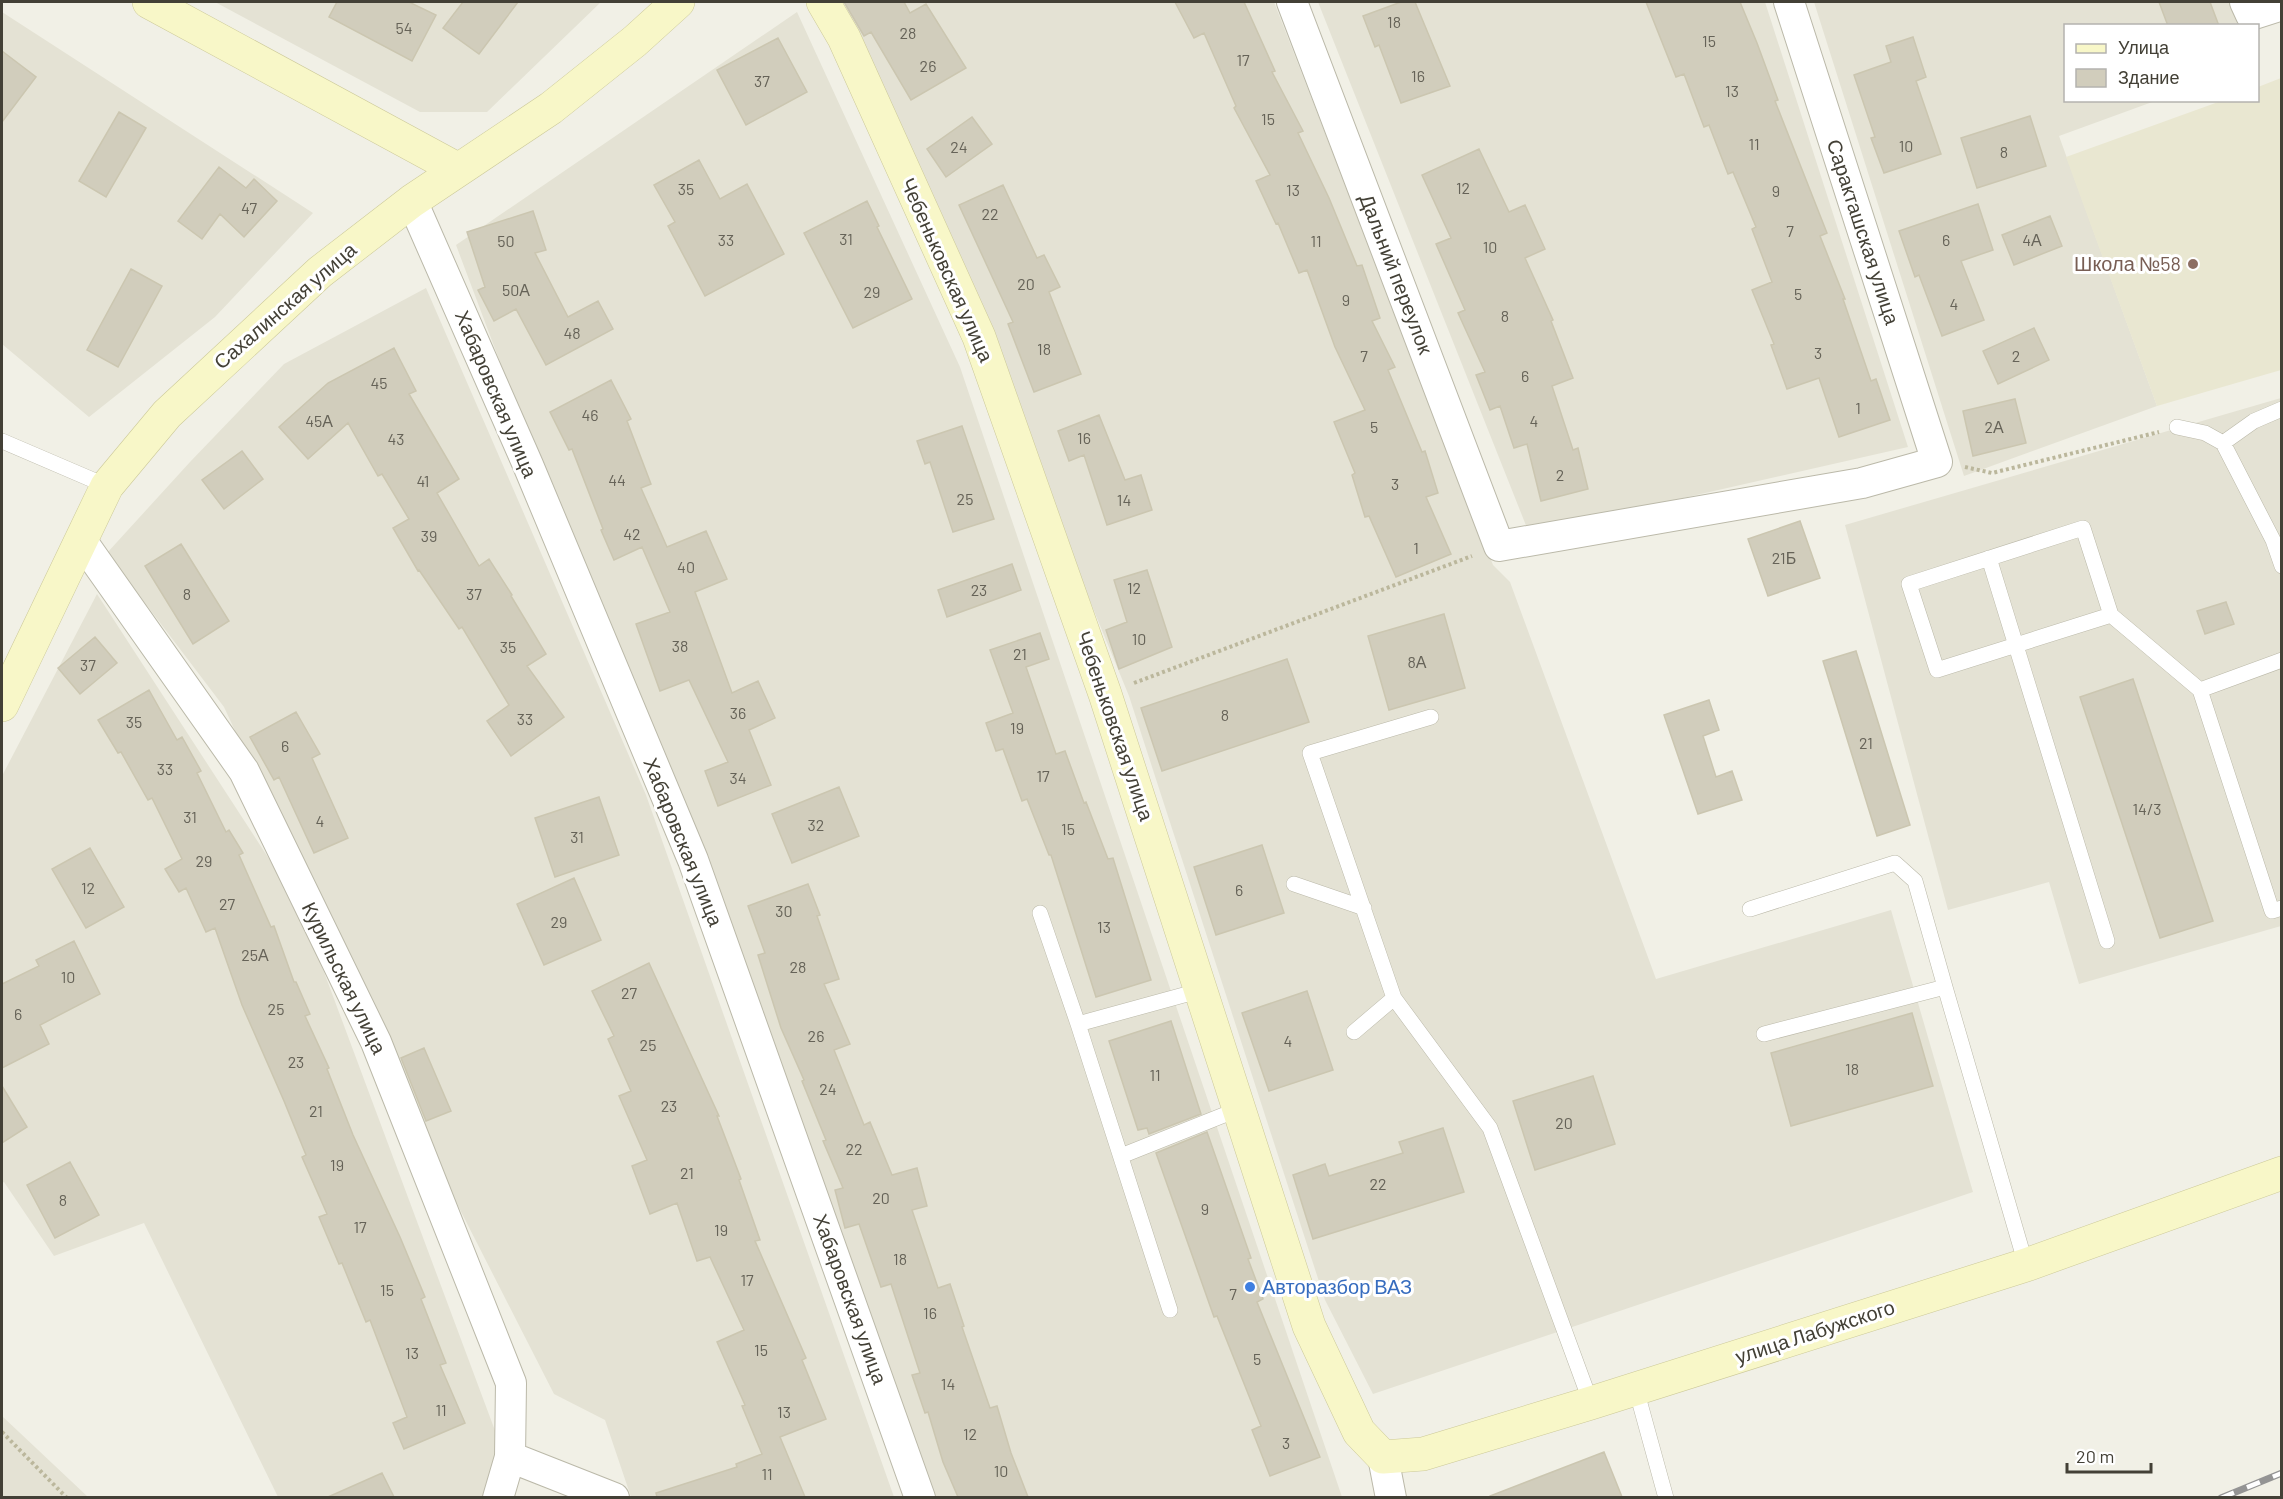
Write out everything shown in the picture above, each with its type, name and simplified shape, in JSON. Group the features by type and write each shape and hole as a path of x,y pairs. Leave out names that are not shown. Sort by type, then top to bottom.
{"street":[{"path":"149,2 457,169"},
{"name":"Сахалинская улица","path":"2,705 107,486 167,414 320,272 457,169 551,108 635,41 678,2"},
{"name":"Чебеньковская улица","path":"823,2 849,49 979,338 1105,694 1309,1326 1359,1432 1383,1457"},
{"name":"Дальний переулок","path":"1292,2 1499,546"},
{"name":"Саракташская улица","path":"1790,2 1937,462"},
{"path":"2248,8 2282,5"},
{"name":"Хабаровская улица","path":"412,201 528,465 693,860 920,1497"},
{"path":"1499,546 1862,483 1937,462"},
{"name":"Курильская улица","path":"81,540 244,771 376,1042 511,1383 510,1458 498,1497"},
{"name":"улица Лабужского","path":"1383,1457 1423,1454 1591,1403 2026,1265 2282,1173"},
{"path":"1383,1457 1391,1497"},
{"path":"510,1458 614,1497"}],"lane":[{"path":"2223,443 2254,421 2282,409"},
{"path":"2177,427 2205,433 2223,443 2277,538 2282,566"},
{"path":"2,441 107,486"},
{"path":"2111,615 1937,670 1909,584 2084,528 2111,615 2200,690 2272,911 2282,908"},
{"path":"1989,558 2107,941"},
{"path":"2200,690 2282,660"},
{"path":"1431,717 1310,753 1394,998 1490,1128 1591,1403"},
{"path":"1750,909 1895,863 1915,881 2026,1265"},
{"path":"1294,884 1364,908"},
{"path":"1040,912 1170,1310"},
{"path":"1764,1034 1945,987"},
{"path":"1078,1024 1202,990"},
{"path":"1354,1032 1394,998"},
{"path":"1121,1156 1239,1110"},
{"path":"1635,1389 1666,1497"}],"path":[{"path":"1937,462 1992,473 2177,427"},
{"path":"1105,694 1499,546"},
{"path":"2,1432 67,1497"}],"shaded area":[{"path":"215,2 601,2 487,112 420,112"},
{"path":"844,2 1274,2 1493,565 1510,582 1656,979 1891,910 1973,1192 1373,1394 1325,1300 1129,696"},
{"path":"1318,2 1765,2 1908,447 1529,533"},
{"path":"1814,2 2231,2 2241,24 2064,24 2064,102 2152,102 2059,136 2157,406 1964,476"},
{"path":"2,12 313,213 215,317 89,417 2,344"},
{"path":"797,12 960,367 1342,1497 927,1497 456,245"},
{"name":"Школа №58","path":"2281,78 2281,370 2157,406 2066,157 2218,102 2259,102 2259,87"},
{"path":"426,288 646,795 894,1497 631,1497 605,1420 554,1394 425,1141 224,707 107,553 284,364"},
{"path":"2281,398 2281,926 2079,984 2049,882 1948,910 1845,525"},
{"path":"97,594 299,905 500,1444 484,1497 278,1497 144,1223 54,1256 4,1182 2,1183 2,776"},
{"path":"2,1416 88,1497 2,1497"}],"building":[{"path":"337,2 409,2 436,15 412,61 329,17"},
{"path":"463,2 518,2 479,54 443,28"},
{"path":"844,2 904,2 910,13 926,4 966,68 911,100 871,32 864,36"},
{"path":"1175,2 1244,2 1275,71 1272,72 1303,131 1298,133 1329,198 1357,266 1362,265 1380,318 1372,321 1395,367 1388,370 1422,452 1425,451 1438,493 1426,497 1451,554 1396,577 1369,516 1365,517 1352,475 1355,473 1334,422 1365,410 1335,347 1307,270 1299,273 1278,223 1276,224 1256,181 1270,175 1234,108 1236,106 1204,33 1194,38"},
{"path":"1401,2 1415,2 1450,86 1401,103 1379,45 1375,47 1363,16"},
{"path":"1646,2 1740,2 1778,100 1775,101 1827,233 1820,236 1845,299 1843,299 1871,381 1876,379 1890,420 1839,437 1819,378 1787,389 1771,345 1774,344 1752,290 1772,282 1752,229 1756,227 1733,172 1728,174 1709,125 1704,127 1684,74 1676,77"},
{"path":"2159,2 2210,2 2218,24 2167,24"},
{"path":"1913,37 1926,77 1916,81 1941,154 1884,173 1871,138 1875,137 1854,75 1891,62 1886,46"},
{"path":"778,38 807,92 746,125 717,70"},
{"path":"2,51 36,77 2,122"},
{"path":"119,112 146,128 106,197 79,181"},
{"path":"2030,116 2046,166 1977,188 1961,138"},
{"path":"972,117 992,144 946,177 927,149"},
{"path":"1479,149 1509,212 1525,205 1545,249 1525,258 1553,320 1551,321 1573,378 1552,386 1573,450 1578,448 1588,489 1541,501 1527,444 1514,448 1500,406 1490,410 1476,375 1485,372 1458,313 1465,310 1436,244 1451,238 1422,175"},
{"path":"699,160 720,199 747,184 784,254 705,296 668,226 675,222 654,185"},
{"path":"219,167 246,188 254,179 277,201 244,237 220,214 202,239 178,221"},
{"path":"1003,185 1037,258 1044,255 1060,287 1049,292 1081,374 1034,392 1008,324 1013,322 959,205"},
{"path":"867,201 912,299 853,328 804,233"},
{"path":"1978,204 1993,250 1961,261 1984,320 1942,336 1919,275 1915,277 1899,231"},
{"path":"533,211 546,250 535,253 568,317 598,301 613,329 546,365 516,309 494,321 478,290 485,287 467,232"},
{"path":"2050,216 2062,246 2014,265 2002,235"},
{"path":"131,269 162,286 118,367 87,350"},
{"path":"2034,328 2049,360 1998,384 1983,351"},
{"path":"394,348 416,391 409,394 459,479 437,493 479,566 489,559 546,654 527,666 564,717 511,756 487,721 509,705 462,627 459,629 418,571 393,528 409,519 382,474 378,476 348,423 308,459 279,427 328,383"},
{"path":"611,380 631,419 627,421 651,484 641,488 667,547 706,531 727,579 695,592 732,693 758,681 775,718 749,730 771,785 718,806 705,771 728,762 689,680 660,691 636,624 670,612 642,547 614,560 572,449 569,450 550,412"},
{"path":"2015,399 2026,443 1973,456 1963,411"},
{"path":"1099,415 1125,480 1141,475 1152,510 1107,525 1084,455 1069,461 1058,431"},
{"path":"962,426 994,519 953,532 930,462 925,464 917,441"},
{"path":"242,451 263,479 224,509 202,480"},
{"path":"1800,521 1820,578 1768,596 1748,539"},
{"path":"181,544 229,621 193,644 145,566"},
{"path":"1012,564 1021,590 947,617 938,590"},
{"path":"1147,570 1172,647 1119,669 1106,630 1127,622 1114,580"},
{"path":"2226,602 2234,624 2205,634 2197,611"},
{"path":"1444,614 1465,688 1389,710 1368,636"},
{"path":"1040,633 1049,659 1026,667 1056,754 1065,751 1108,859 1113,858 1151,980 1096,997 1051,855 1049,855 1027,799 1022,801 1003,749 996,751 986,723 1013,713 990,650"},
{"path":"95,637 117,663 80,694 58,668"},
{"path":"1856,651 1910,825 1877,836 1823,661"},
{"path":"1287,659 1309,722 1162,771 1141,708"},
{"path":"2133,679 2213,921 2160,938 2080,697"},
{"path":"149,690 177,740 182,737 201,771 197,773 226,832 229,830 243,853 239,855 271,927 274,926 294,982 310,1014 305,1016 329,1068 327,1069 353,1135 425,1297 421,1299 446,1363 440,1365 465,1423 404,1449 393,1423 407,1417 370,1320 366,1322 342,1263 339,1264 319,1217 327,1214 302,1157 306,1155 242,1005 215,928 206,932 186,888 179,892 165,869 182,859 152,798 148,800 121,752 118,753 98,720"},
{"path":"1709,700 1719,730 1703,736 1716,777 1732,771 1742,800 1698,814 1664,715"},
{"path":"296,712 320,754 312,758 348,838 314,853 279,777 274,780 250,737"},
{"path":"839,787 859,836 792,863 772,814"},
{"path":"599,797 619,855 555,877 535,818"},
{"path":"1262,845 1284,913 1216,935 1194,867"},
{"path":"90,848 124,907 86,928 52,869"},
{"path":"574,878 601,940 544,965 517,904"},
{"path":"808,884 839,979 824,984 850,1044 834,1050 864,1125 870,1122 892,1175 917,1168 927,1206 912,1210 938,1288 950,1284 990,1408 997,1406 1011,1453 1028,1497 958,1497 943,1462 928,1412 925,1413 912,1375 920,1373 891,1284 881,1287 859,1224 845,1228 835,1190 843,1188 823,1141 826,1140 802,1081 804,1080 781,1028 758,955 765,953 748,906"},
{"path":"74,941 100,994 40,1025 49,1044 2,1068 2,984 39,966 36,960"},
{"path":"649,963 719,1116 717,1116 741,1179 739,1180 760,1240 755,1241 806,1358 802,1360 826,1419 780,1437 805,1497 657,1497 656,1493 737,1467 736,1464 762,1454 742,1406 745,1405 717,1342 744,1330 710,1257 697,1261 677,1203 650,1214 632,1166 647,1160 619,1096 631,1091 608,1039 614,1036 592,991"},
{"path":"1307,991 1333,1070 1269,1091 1242,1013"},
{"path":"1912,1013 1933,1086 1791,1126 1771,1053"},
{"path":"1171,1021 1201,1114 1149,1134 1147,1128 1138,1130 1109,1041"},
{"path":"424,1048 451,1111 426,1121 401,1058"},
{"path":"1593,1076 1615,1144 1535,1170 1513,1101"},
{"path":"2,1086 27,1127 2,1143"},
{"path":"1443,1128 1464,1192 1313,1239 1293,1175 1325,1164 1329,1176 1403,1153 1399,1142"},
{"path":"1207,1132 1251,1258 1248,1259 1263,1299 1257,1302 1320,1457 1270,1476 1252,1430 1261,1426 1217,1316 1214,1317 1156,1153"},
{"path":"70,1162 99,1215 55,1238 27,1185"},
{"path":"1604,1452 1622,1497 1490,1497 1490,1496"},
{"path":"382,1473 394,1497 328,1497"}],"railway":[{"path":"2221,1498 2282,1473"}],"place":[{"name":"Школа №58","path":"2193,264"},
{"name":"Авторазбор ВАЗ","path":"1250,1287"}]}
